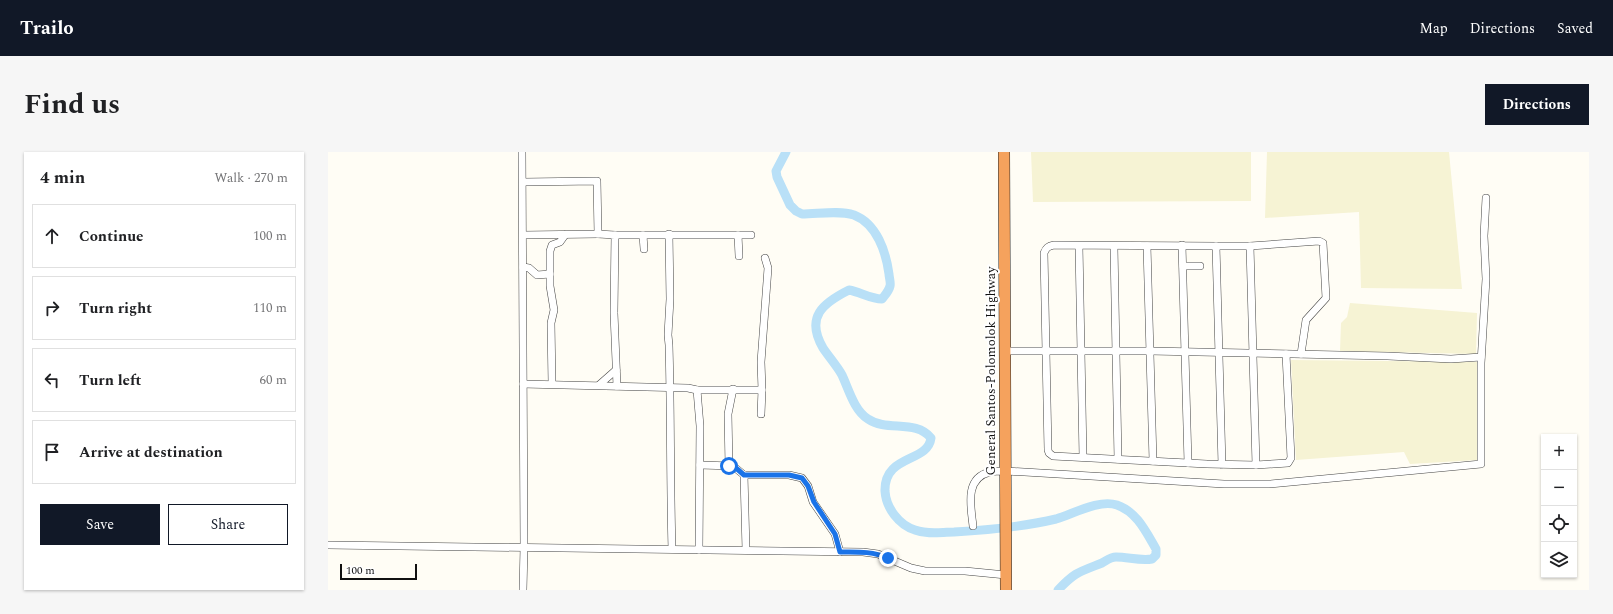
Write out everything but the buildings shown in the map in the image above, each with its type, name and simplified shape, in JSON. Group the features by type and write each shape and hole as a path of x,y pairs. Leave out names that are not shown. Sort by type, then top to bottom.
{"highway":[{"name":"General Santos-Polomolok Highway","path":"1004,152 1006,590"}],"street":[{"path":"522,152 523,590"},
{"path":"523,182 597,181 598,234"},
{"path":"973,526 970,492 973,486 983,475 990,472 1006,471 1224,484 1269,484 1481,464 1481,357 1486,279 1484,236 1486,198"},
{"path":"552,384 551,323 554,310 551,298 551,246 560,242 565,234"},
{"path":"669,234 670,299 668,334 672,549"},
{"path":"523,235 752,235"},
{"path":"615,235 617,386"},
{"path":"643,235 644,249"},
{"path":"738,235 738,256"},
{"path":"1286,356 1290,461 1284,464 1222,465 1053,456 1049,453 1044,351 1044,253 1050,246 1250,246 1319,241 1324,243 1326,298 1306,320 1302,354"},
{"path":"1079,246 1083,457"},
{"path":"1114,246 1118,459"},
{"path":"1147,246 1153,461"},
{"path":"1182,246 1188,463"},
{"path":"1216,246 1222,465"},
{"path":"1250,246 1256,465"},
{"path":"761,414 761,362 768,268 765,258"},
{"path":"1183,266 1200,266"},
{"path":"523,267 529,268 537,275 550,274"},
{"path":"1005,351 1388,357 1443,361 1481,357"},
{"path":"1286,356 1302,354 1323,356"},
{"path":"600,385 616,370"},
{"path":"753,389 762,375"},
{"path":"523,384 688,388 697,390 762,390"},
{"path":"729,466 728,414 734,389"},
{"path":"697,390 700,426 699,550"},
{"path":"700,465 729,466 736,468 744,475 789,475 802,478 808,486 814,502 835,534 840,552"},
{"path":"744,475 746,550"},
{"path":"328,545 863,552 878,554 911,568 925,571 965,571 1006,575"}],"shaded area":[{"path":"1031,152 1251,152 1251,201 1033,202"},
{"path":"1267,152 1449,152 1462,289 1361,288 1359,212 1265,218"},
{"path":"1350,303 1477,313 1476,354 1340,351 1341,323 1347,317"},
{"path":"1291,360 1479,362 1477,460 1410,464 1404,452 1296,460"}],"waterway":[{"path":"786,152 776,171 777,177 790,205 802,214 842,213 854,215 862,219 874,232 886,257 890,285 888,291 882,299 849,290 831,300 825,306 816,319 816,328 823,348 842,375 855,405 863,415 876,423 918,429 925,432 931,438 928,446 922,452 898,465 891,471 887,479 885,491 886,497 894,515 909,528 920,532 939,533 1018,526 1043,522 1056,519 1094,505 1110,504 1117,505 1130,512 1145,529 1156,549 1156,555 1152,559 1143,560 1116,557 1110,558 1078,573 1069,579 1058,590"}],"route":[{"path":"729,466 733,466 744,475 789,475 802,478 808,486 814,502 833,530 839,544 840,552 863,552 878,554 888,558"}]}
